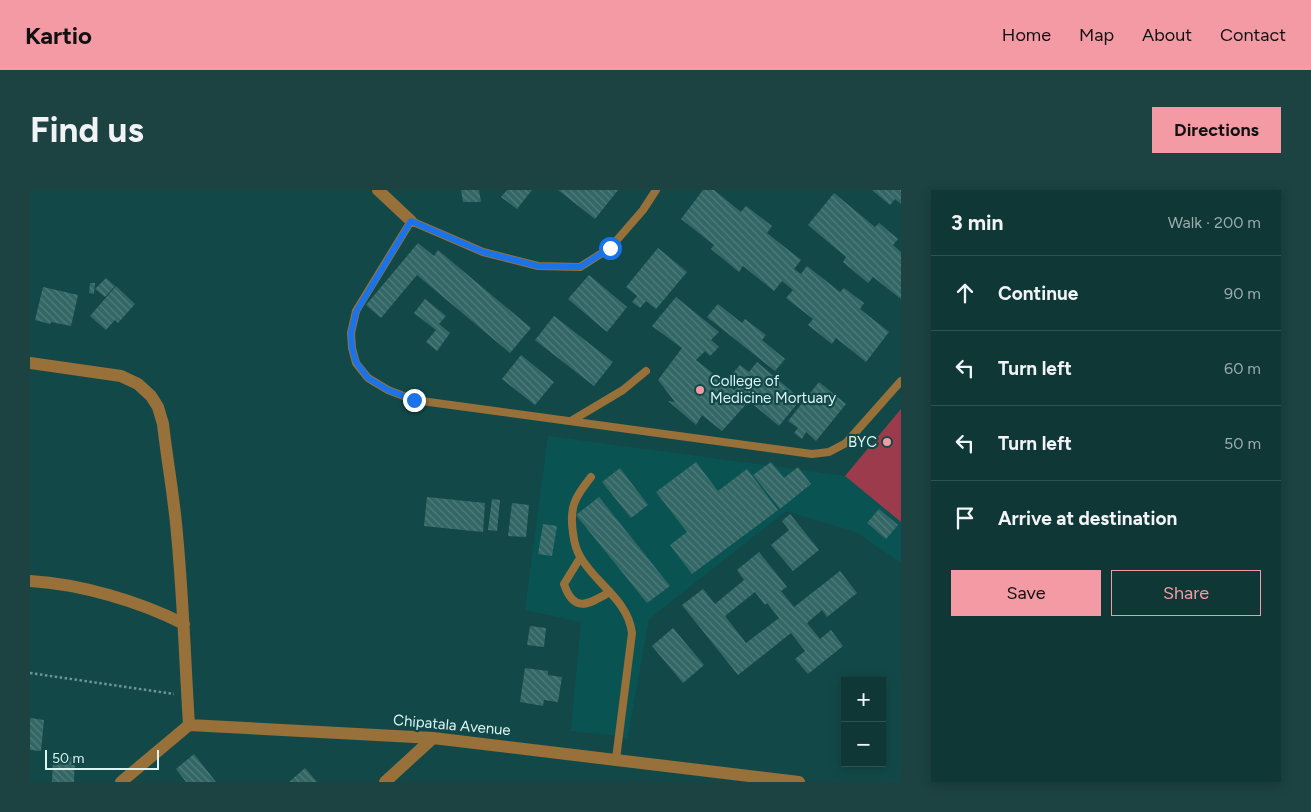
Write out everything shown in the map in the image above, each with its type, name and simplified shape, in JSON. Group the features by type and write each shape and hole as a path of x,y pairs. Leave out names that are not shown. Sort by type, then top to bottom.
{"street":[{"path":"378,190 411,221"},
{"path":"30,363 121,376 138,384 151,396 158,407 163,424 177,532 189,725 120,782"},
{"path":"30,581 92,592 164,614 184,624"},
{"name":"Chipatala Avenue","path":"189,725 433,738 799,782"},
{"path":"385,782 433,738"}],"lane":[{"path":"656,190 643,210 610,248 580,267 538,266 483,252 411,221 356,312 351,333 352,348 356,362 368,378 388,390 414,400 812,454 829,452 846,443 901,381"},
{"path":"570,421 623,390 646,371"},
{"path":"591,477 579,492 571,514 573,536 580,558 626,611 631,622 632,633 616,759"},
{"path":"580,558 564,584 569,596 580,603 590,604 610,592"}],"path":[{"path":"30,673 187,696"}],"shaded area":[{"name":"BYC","path":"901,409 901,522 845,476"},
{"path":"548,436 845,476 901,522 901,563 856,532 786,511 649,619 627,740 618,736 571,731 581,622 525,610"}],"building":[{"path":"461,190 479,190 481,202 463,202"},
{"path":"507,190 532,190 517,209 501,197"},
{"path":"558,190 618,190 595,219"},
{"path":"703,190 714,190 741,212 746,206 772,226 767,233 801,260 794,269 801,274 807,266 840,292 844,288 864,303 860,309 889,332 866,362 836,338 832,344 808,325 813,319 786,298 793,290 782,281 774,291 743,266 739,272 711,249 714,245 681,219"},
{"path":"872,190 901,190 901,204 895,199 890,205"},
{"path":"834,193 875,227 879,223 898,239 893,245 901,252 901,299 873,277 868,283 843,262 846,257 808,225"},
{"path":"418,243 434,256 438,250 531,328 510,353 417,275 381,318 366,305"},
{"path":"658,248 687,272 656,309 646,301 640,308 632,302 637,296 626,287"},
{"path":"589,275 627,307 607,332 568,299"},
{"path":"106,278 115,286 105,297 95,289"},
{"path":"90,283 95,283 94,294 89,293"},
{"path":"116,286 135,304 118,323 115,320 106,330 90,316"},
{"path":"43,287 78,295 71,326 35,320"},
{"path":"676,297 719,332 711,340 719,347 710,356 705,351 696,360 734,390 742,380 733,373 740,365 749,372 757,362 801,399 779,426 749,401 722,431 702,415 696,425 668,401 675,402 658,380 682,348 652,326"},
{"path":"425,299 446,316 439,324 450,333 437,351 426,342 436,330 414,313"},
{"path":"718,304 742,323 745,319 766,335 762,340 785,359 775,371 707,317"},
{"path":"554,316 613,362 594,386 535,340"},
{"path":"521,355 554,382 535,405 502,379"},
{"path":"819,382 846,404 816,441 806,432 802,439 794,433 798,428 788,421"},
{"path":"696,462 718,491 747,469 778,510 692,574 670,545 687,532 656,492"},
{"path":"771,462 784,478 798,467 811,484 780,509 753,475"},
{"path":"620,468 648,505 631,518 602,482"},
{"path":"427,497 485,503 483,532 424,526"},
{"path":"599,497 670,586 647,603 576,515"},
{"path":"492,499 500,500 497,531 488,530"},
{"path":"512,503 529,505 526,537 508,536"},
{"path":"879,509 898,525 886,539 867,523"},
{"path":"790,514 819,550 793,571 771,545 789,530 782,521"},
{"path":"543,524 557,526 552,556 538,554"},
{"path":"759,552 787,587 781,591 794,607 840,571 857,593 827,617 822,610 807,623 820,639 831,630 843,646 808,674 795,659 805,651 791,633 738,675 682,605 703,589 715,604 744,580 737,570","holes":["755,592 765,605 767,603 779,618 746,643 725,616"]},
{"path":"530,626 546,628 544,647 527,645"},
{"path":"673,628 704,665 683,683 652,646"},
{"path":"525,668 548,671 548,675 562,677 558,702 544,700 543,706 520,702"},
{"path":"30,718 44,720 41,751 30,750"},
{"path":"194,754 216,782 186,782 176,769"},
{"path":"53,757 75,757 74,782 52,782"},
{"path":"305,768 317,782 289,782"}],"place":[{"name":"College of Medicine Mortuary","path":"700,390"},
{"name":"BYC","path":"887,442"}],"route":[{"path":"414,400 388,390 368,378 356,362 352,348 351,333 356,312 411,221 483,252 538,266 580,267 610,248"}]}
